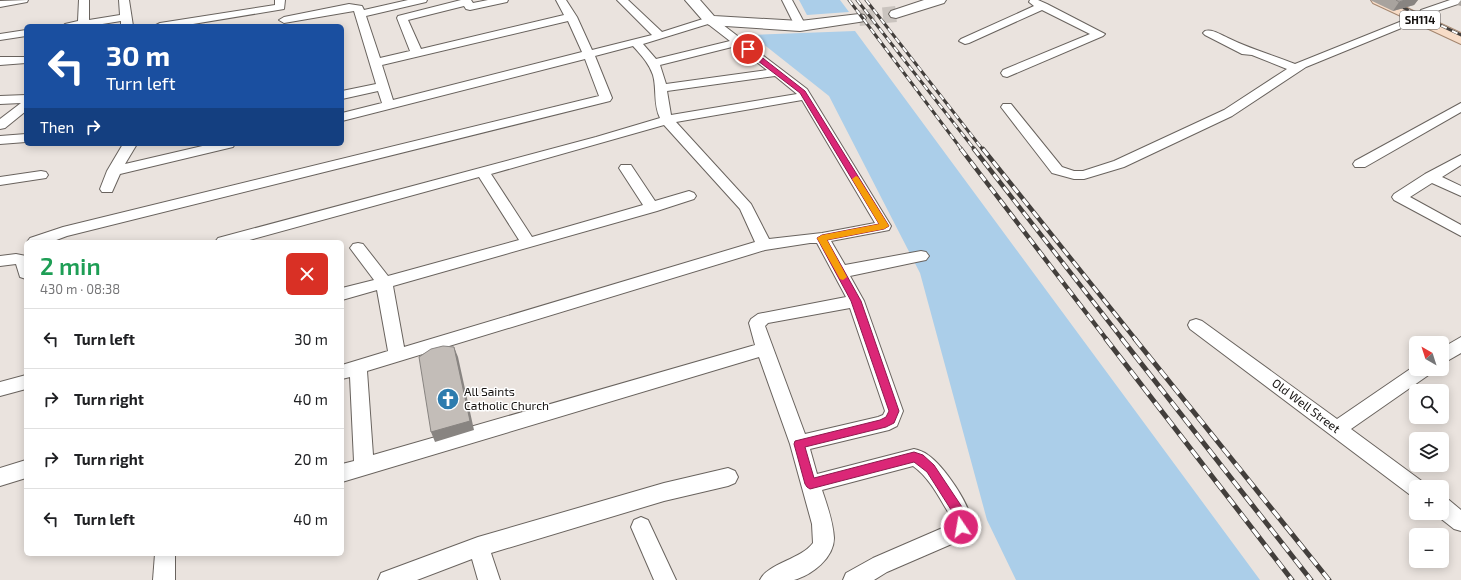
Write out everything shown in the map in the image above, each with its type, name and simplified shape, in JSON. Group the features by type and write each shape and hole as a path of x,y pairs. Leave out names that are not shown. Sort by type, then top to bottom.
{"main road":[{"name":"SH114","path":"1378,0 1461,28"},
{"name":"SH114","path":"1399,0 1461,39"}],"street":[{"path":"0,4 24,0"},
{"path":"84,0 83,24 126,21 124,0"},
{"path":"360,14 422,0"},
{"path":"417,53 402,18 466,1 470,7 503,0"},
{"path":"41,240 63,232 606,98 589,54 572,17 561,0"},
{"path":"622,0 660,36"},
{"path":"364,468 350,370 397,354 764,245 810,238 822,238 884,226 803,92 710,20 692,0"},
{"path":"787,0 800,26"},
{"path":"896,14 939,0"},
{"path":"1007,73 1099,34 1031,0"},
{"path":"1007,107 1058,170 1074,175 1084,175 1119,164 1228,113 1302,65 1460,0"},
{"path":"188,23 280,4 284,23 348,3 358,8 389,106"},
{"path":"965,41 1043,6"},
{"path":"375,63 572,17"},
{"path":"344,117 660,36 710,20 800,26 859,18"},
{"path":"0,37 24,33"},
{"path":"1210,33 1246,52 1254,52 1297,69"},
{"path":"636,42 654,63 660,79 662,112 667,120 746,207 764,245"},
{"path":"654,63 738,42"},
{"path":"0,61 24,60"},
{"path":"661,88 777,72"},
{"path":"344,95 382,86"},
{"path":"230,240 601,140 667,120 805,96"},
{"path":"0,100 24,99"},
{"path":"0,125 24,107"},
{"path":"1360,164 1461,107"},
{"path":"0,140 24,138"},
{"path":"107,189 114,171 129,146"},
{"path":"114,171 220,146"},
{"path":"1461,159 1399,197 1461,231"},
{"path":"626,168 652,208"},
{"path":"483,172 528,243"},
{"path":"0,181 41,175"},
{"path":"1430,177 1461,190"},
{"path":"344,293 652,208 689,196"},
{"path":"799,444 882,424 890,420 894,411 856,301 822,238"},
{"path":"358,248 384,282 397,354"},
{"path":"0,261 21,254 24,266"},
{"path":"840,272 921,256"},
{"path":"783,577 808,561 821,549 823,538 822,524 799,444 766,349 757,328 757,323 764,318 856,301"},
{"name":"Old Well Street","path":"1196,325 1409,483"},
{"path":"1449,352 1461,344"},
{"path":"344,473 364,468 723,360 766,349"},
{"path":"1337,429 1414,376"},
{"path":"0,389 24,383"},
{"path":"810,484 914,457 919,458 931,469 960,514 962,522 961,527 954,533 880,564 854,580"},
{"path":"0,477 24,470"},
{"path":"389,580 478,547 664,492 728,477"},
{"path":"1449,512 1460,519"},
{"path":"641,527 665,580"},
{"path":"478,547 489,580"},
{"path":"164,580 165,556"}],"water":[{"path":"799,0 840,0 849,12 807,15"},
{"path":"855,31 1260,580 1016,580 987,520 920,273 829,96 752,35"}],"building":[{"name":"All Saints Catholic Church","path":"443,346 454,347 470,421 431,432 419,357 431,349"}],"tunnel":[{"path":"859,18 896,14"}],"railway":[{"path":"849,0 962,150"},
{"path":"857,0 975,150"},
{"path":"866,0 983,150"},
{"path":"1387,0 1461,35"},
{"path":"961,149 1107,340"},
{"path":"974,149 1123,340"},
{"path":"983,149 1136,340"},
{"path":"1106,339 1292,580"},
{"path":"1122,339 1311,580"},
{"path":"1135,339 1329,580"}],"slow traffic":[{"path":"843,277 822,238 884,226 856,179"}],"place":[{"name":"All Saints Catholic Church","path":"448,399"}],"route":[{"path":"748,49 803,92 884,226 822,238 856,301 894,411 890,420 882,424 799,444 810,484 914,457 919,458 931,469 960,514 962,522 961,527"}]}
